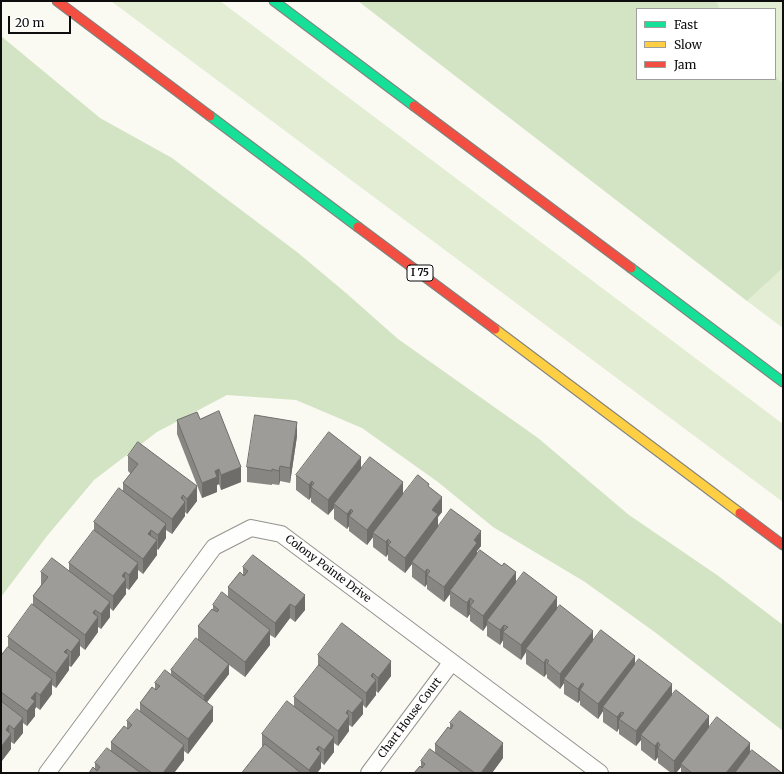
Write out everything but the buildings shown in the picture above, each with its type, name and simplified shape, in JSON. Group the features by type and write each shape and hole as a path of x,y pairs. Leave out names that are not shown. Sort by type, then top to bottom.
{"highway":[{"name":"I 75","path":"57,1 783,545"},
{"path":"274,1 783,382"}],"street":[{"name":"Colony Pointe Drive","path":"47,773 214,547 251,528 281,534 451,663 600,773"},
{"name":"Chart House Court","path":"369,773 451,663"}],"green space":[{"path":"111,1 220,1 783,424 783,502"},
{"path":"358,1 716,1 720,8 636,8 636,80 776,80 776,76 783,84 783,268 747,301"},
{"path":"716,1 783,1 783,84 776,76 776,8 720,8"},
{"path":"1,36 100,118 172,158 297,252 398,339 538,438 629,515 717,575 783,625 783,731 656,633 585,582 493,527 438,482 362,428 296,400 227,395 157,432 94,480 47,536 1,597"},
{"path":"783,268 783,328 747,301"}],"traffic: fast":[{"path":"274,1 414,106"},
{"path":"210,116 358,227"},
{"path":"631,268 783,382"}],"traffic: slow":[{"path":"495,329 740,513"}],"traffic: jam":[{"path":"57,1 210,116"},
{"path":"414,106 631,268"},
{"path":"358,227 495,329"},
{"path":"740,513 783,545"}]}
